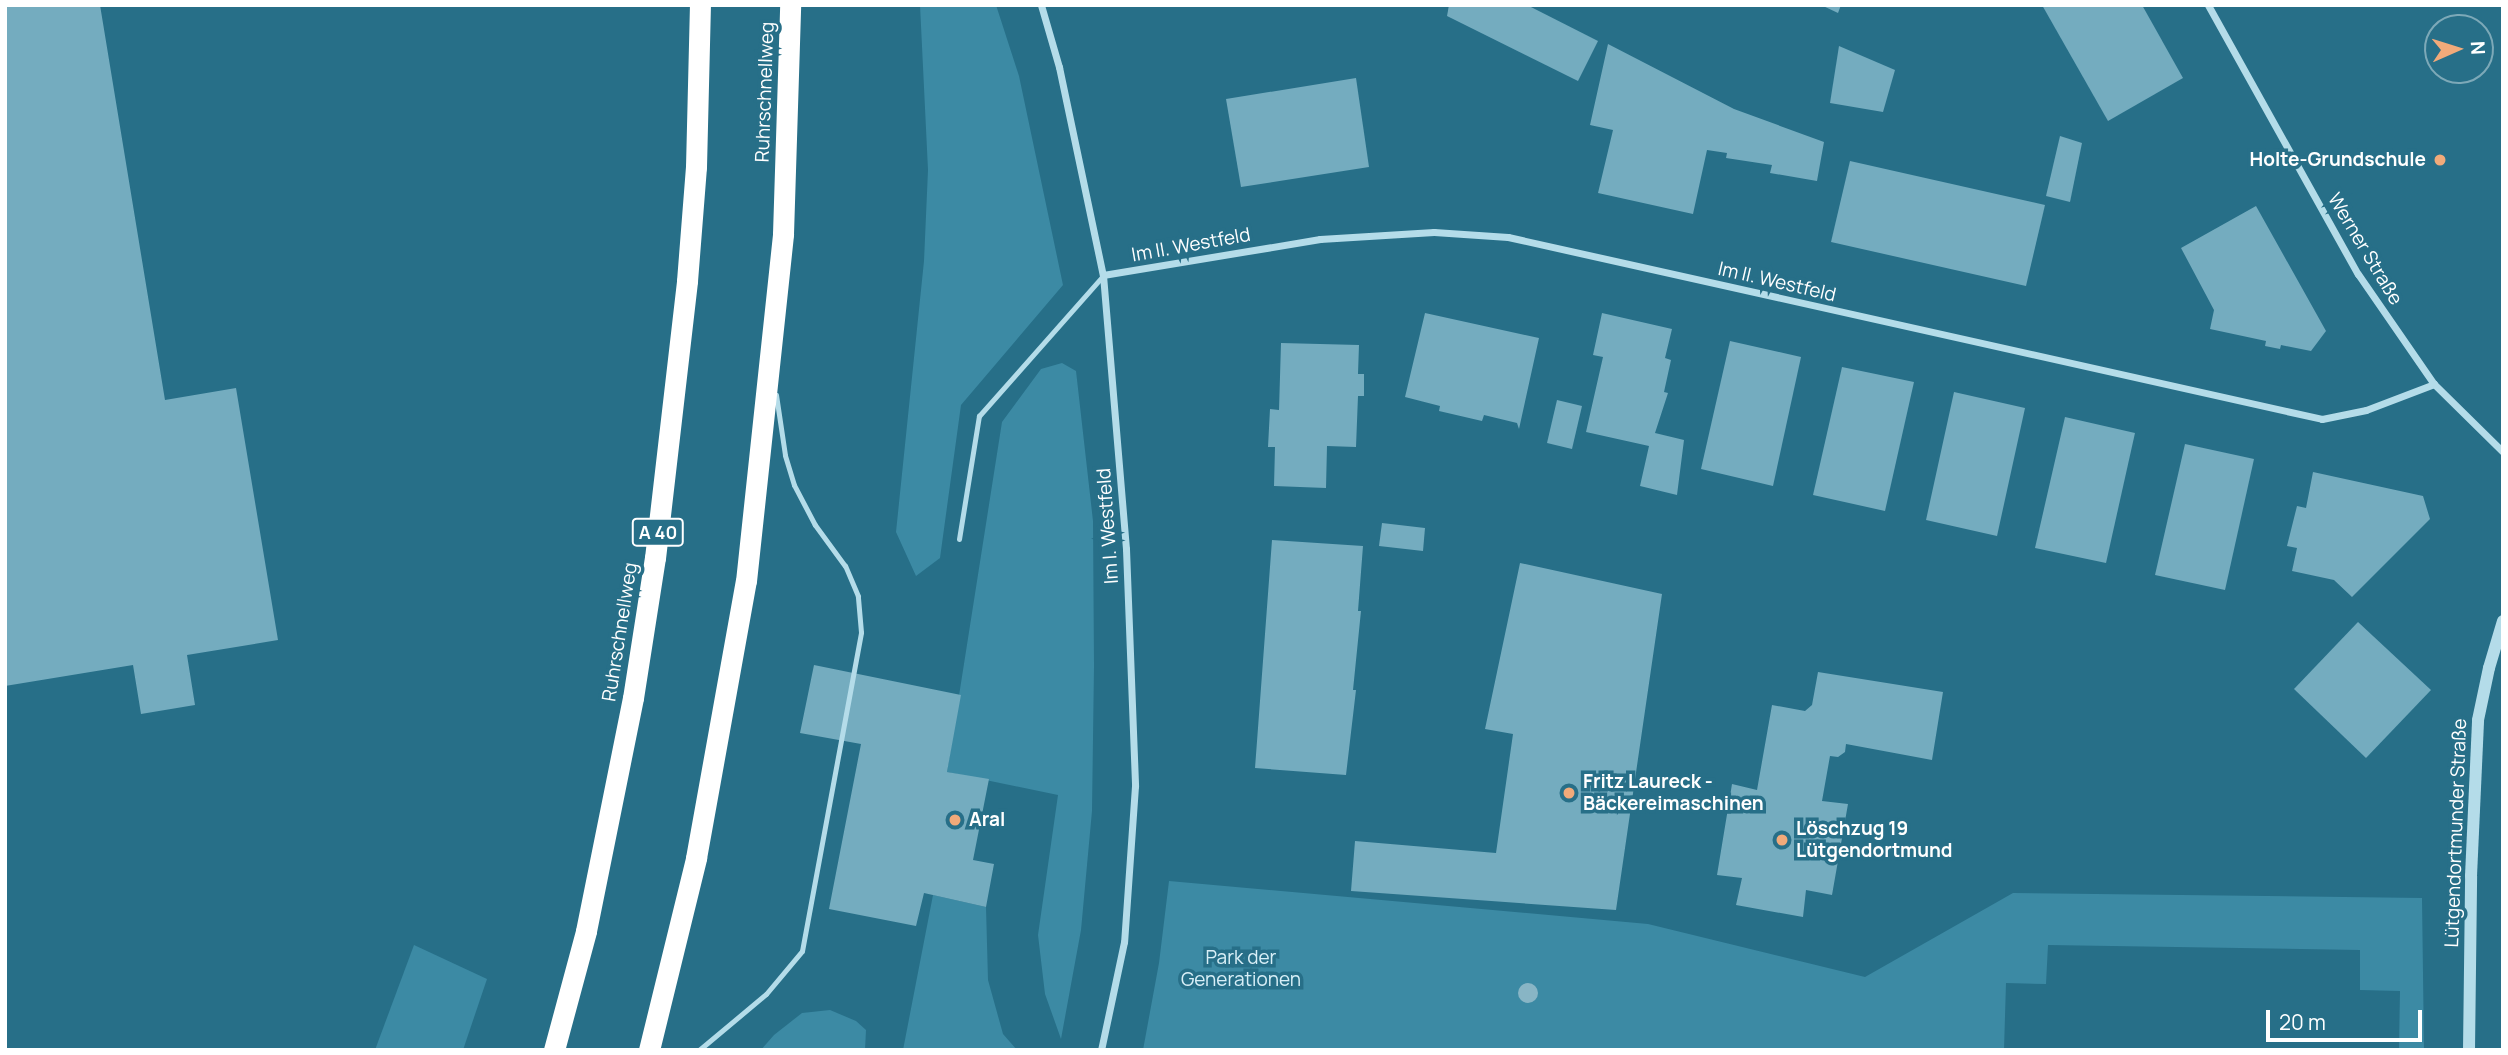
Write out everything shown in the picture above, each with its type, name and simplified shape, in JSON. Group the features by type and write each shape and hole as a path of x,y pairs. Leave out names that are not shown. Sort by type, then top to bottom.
{"highway":[{"name":"Ruhrschnellweg","path":"554,1050 586,931 633,698 655,558 688,268 696,167 700,5"},
{"name":"Ruhrschnellweg","path":"649,1050 696,858 746,581 783,234 790,5"}],"street":[{"name":"Im I. Westfeld","path":"1041,5 1059,67 1103,275 1126,549 1135,786 1124,942 1101,1050"},
{"name":"Werner Straße","path":"2208,5 2358,274 2434,384 2503,452"},
{"name":"Im II. Westfeld","path":"1103,275 1320,239 1434,232 1508,237 2322,419 2367,410 2434,384"},
{"name":"Lütgendortmunder Straße","path":"2469,1050 2471,876 2478,720 2503,621"}],"lane":[{"path":"959,539 979,416 1103,275"},
{"path":"698,1050 766,994 802,951 861,632 858,596 845,566 815,525 794,485 785,455 777,413 776,319"}],"green space":[{"path":"920,5 996,5 1019,76 1063,285 961,405 940,558 916,576 896,532 924,261 928,170"},
{"path":"1062,363 1076,371 1093,521 1094,666 1092,811 1081,930 1061,1039 1045,994 1038,935 1058,795 947,772 1002,422 1041,369"},
{"name":"Park der Generationen","path":"1169,881 1648,924 1865,977 2013,893 2422,898 2424,1050 2399,1050 2400,991 2360,990 2360,950 2048,945 2046,984 2006,983 2004,1050 1143,1050 1159,963"},
{"path":"933,895 986,907 988,980 1003,1034 1017,1050 903,1050"},
{"path":"414,945 487,979 463,1050 375,1050"},
{"path":"830,1010 856,1021 866,1030 865,1050 761,1050 774,1035 802,1013"}],"building":[{"path":"5,5 100,5 165,400 236,388 278,640 187,655 195,705 141,714 133,665 5,686"},
{"path":"1449,5 1527,5 1598,41 1578,81 1447,16"},
{"path":"1821,5 1841,5 1838,13"},
{"path":"2042,5 2142,5 2183,78 2108,121"},
{"path":"1608,44 1734,109 1824,142 1817,181 1770,173 1772,165 1726,158 1727,153 1707,150 1693,214 1598,193 1613,130 1590,125"},
{"path":"1839,46 1895,70 1883,112 1830,103"},
{"path":"1356,78 1369,167 1241,187 1226,99"},
{"path":"2060,136 2082,143 2070,202 2046,196"},
{"path":"1850,161 2045,205 2026,286 1831,242"},
{"path":"2256,206 2326,331 2311,351 2281,345 2280,349 2265,346 2266,341 2210,329 2214,310 2181,248"},
{"path":"1425,313 1539,338 1519,429 1517,423 1484,415 1482,421 1439,411 1440,406 1405,397"},
{"path":"1602,313 1672,329 1665,358 1671,360 1664,392 1668,393 1655,433 1684,440 1677,495 1640,486 1649,446 1586,432 1603,357 1593,355"},
{"path":"1730,341 1801,357 1773,486 1701,469"},
{"path":"1281,343 1359,345 1358,374 1364,374 1364,396 1358,396 1356,447 1327,446 1326,488 1274,486 1275,447 1268,447 1270,409 1279,410"},
{"path":"1842,367 1914,382 1885,511 1813,495"},
{"path":"1954,392 2025,408 1997,536 1926,520"},
{"path":"1557,400 1582,406 1572,449 1547,443"},
{"path":"2065,417 2135,433 2106,563 2035,548"},
{"path":"2185,444 2254,459 2225,590 2155,575"},
{"path":"2313,472 2423,496 2430,519 2352,597 2334,580 2292,571 2297,548 2287,546 2297,506 2306,508"},
{"path":"1382,523 1425,528 1423,551 1379,546"},
{"path":"1272,540 1363,546 1358,611 1361,611 1353,690 1356,690 1346,775 1255,768"},
{"name":"Fritz Laureck - Bäckereimaschinen","path":"1520,563 1662,594 1616,910 1351,891 1355,841 1496,853 1513,734 1485,729"},
{"path":"2358,622 2431,690 2366,758 2294,689"},
{"path":"814,665 961,695 947,772 989,779 973,860 994,864 986,907 924,893 916,926 829,909 861,744 800,733"},
{"path":"1818,672 1943,692 1932,760 1846,744 1845,752 1838,757 1830,756 1822,801 1848,804 1832,895 1806,890 1803,917 1736,905 1742,878 1717,875 1732,784 1757,790 1772,705 1805,711 1812,705"}],"place":[{"name":"Holte-Grundschule","path":"2440,160"},
{"name":"Fritz Laureck - Bäckereimaschinen","path":"1569,793"},
{"name":"Aral","path":"955,820"},
{"name":"Löschzug 19 Lütgendortmund","path":"1782,840"}]}
